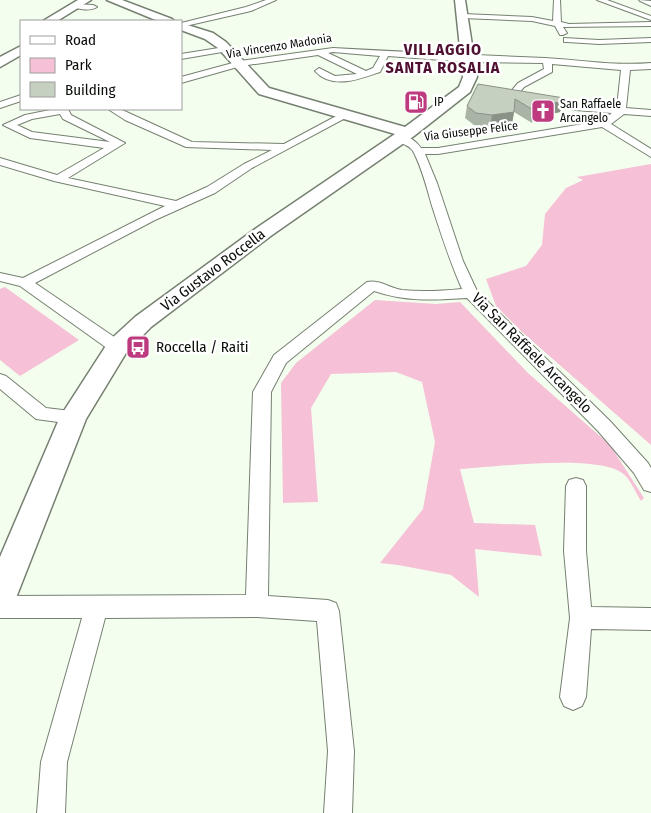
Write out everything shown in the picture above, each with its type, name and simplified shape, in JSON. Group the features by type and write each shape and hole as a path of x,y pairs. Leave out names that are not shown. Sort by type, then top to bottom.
{"street":[{"path":"51,20 85,4 105,0"},
{"path":"112,0 162,20"},
{"path":"182,26 248,9 272,0"},
{"name":"Via Gustavo Roccella","path":"0,597 73,417 117,347 143,322 264,231 470,89 460,0"},
{"path":"558,0 558,23 572,49 651,40"},
{"path":"600,0 651,18"},
{"path":"642,0 651,4"},
{"path":"71,20 85,4"},
{"path":"463,16 532,19 580,27 651,24"},
{"path":"182,26 209,36 225,49 264,90 346,115 404,136"},
{"path":"0,50 20,38"},
{"path":"182,56 225,49"},
{"name":"Via Vincenzo Madonia","path":"182,80 240,64 319,52 350,50 468,59 550,59 572,49 626,68 651,66"},
{"path":"0,63 20,51"},
{"path":"319,52 365,74"},
{"path":"319,71 332,77 348,80 377,70 385,53"},
{"path":"520,98 521,85 549,70 550,59"},
{"path":"626,68 620,110 604,124 651,154"},
{"path":"501,94 576,107 651,113"},
{"path":"0,105 20,98"},
{"path":"58,110 28,116 8,125 30,135 124,141"},
{"path":"64,110 67,117 124,141"},
{"path":"115,110 190,145 286,147"},
{"path":"25,283 151,217 211,190 248,166 346,115"},
{"name":"Via Giuseppe Felice","path":"404,136 418,151 461,148 604,124"},
{"path":"58,179 148,127"},
{"name":"Via San Raffaele Arcangelo","path":"418,151 431,183 456,261 471,293 604,426 641,468 651,484"},
{"path":"0,161 58,179 176,205"},
{"path":"0,277 25,283 117,347"},
{"path":"257,606 262,392 280,359 372,285 398,294 432,296 471,293"},
{"path":"0,380 42,414 73,417"},
{"path":"573,698 582,618 575,551 576,486"},
{"path":"0,607 257,606 328,611 341,751 338,813"},
{"path":"51,813 54,762 96,608"},
{"path":"582,618 651,619"}],"green space":[{"path":"651,164 651,445 522,332 496,306 486,279 526,266 542,245 545,214 566,188 583,180 577,177"},
{"path":"5,287 79,340 20,376 0,360 0,289"},
{"path":"375,300 436,304 460,302 528,373 610,445 644,498 641,501 630,482 622,473 609,467 590,464 544,463 460,469 474,523 535,525 542,556 475,549 479,597 451,575 380,563 423,509 435,442 422,382 396,372 331,374 311,408 318,502 283,503 281,383 296,363"}],"building":[{"path":"478,84 564,98 564,101 534,107 535,111 515,99 514,112 492,115 476,113 467,106"}],"place":[{"name":"IP","path":"416,102"},
{"name":"San Raffaele Arcangelo","path":"543,111"},
{"name":"Roccella / Raiti","path":"138,347"}],"district":[{"name":"VILLAGGIO SANTA ROSALIA","path":"443,58"}]}
